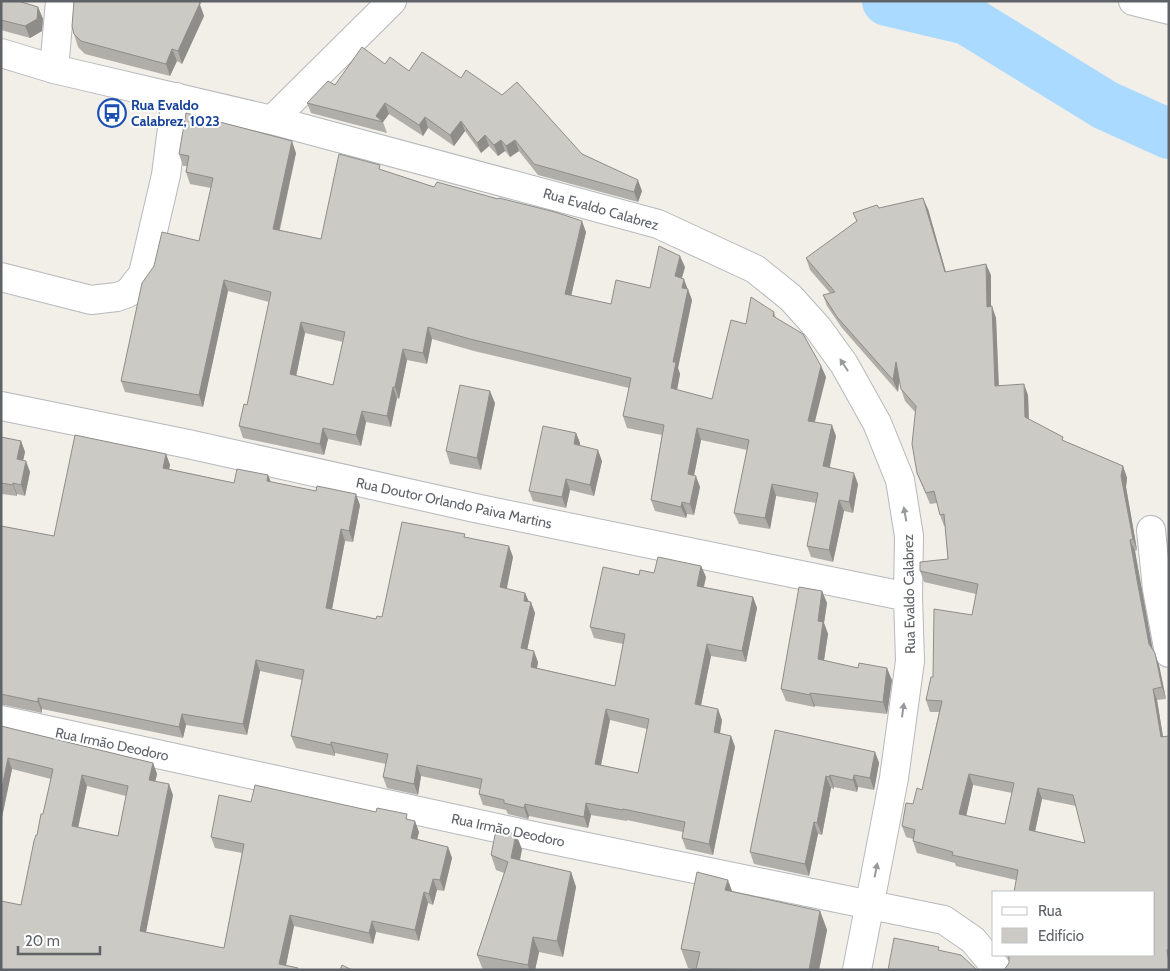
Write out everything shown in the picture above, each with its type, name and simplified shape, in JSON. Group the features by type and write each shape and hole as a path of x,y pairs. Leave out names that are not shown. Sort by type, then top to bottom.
{"street":[{"path":"54,69 60,1"},
{"path":"272,120 392,1"},
{"path":"1133,1 1169,10"},
{"name":"Rua Evaldo Calabrez","path":"1,53 54,69 272,120 658,224 755,269 791,298 818,328 844,364 877,423 900,480 909,536 910,661 894,778 857,970"},
{"path":"1,277 91,300 117,297 128,293 143,274 166,175 176,97"},
{"name":"Rua Doutor Orlando Paiva Martins","path":"1,406 179,442 475,508 908,598"},
{"path":"1151,530 1157,590 1169,652"},
{"name":"Rua Irmão Deodoro","path":"1,720 543,838 944,920 973,940 998,970"}],"building":[{"path":"1,1 18,1 38,7 37,19 25,26 1,20"},
{"path":"74,1 198,1 200,3 178,51 172,49 166,64 81,41 74,34 72,26"},
{"path":"362,47 385,64 390,57 409,71 422,52 461,78 466,70 502,95 517,82 582,154 638,180 634,192 534,164 515,140 506,146 501,140 494,145 485,135 477,143 461,121 450,135 425,117 419,125 385,103 376,116 383,122 307,103 328,81 335,85"},
{"path":"186,113 292,141 273,229 321,239 339,154 380,165 379,169 434,187 437,182 555,212 582,221 565,294 611,304 616,280 650,288 659,246 680,256 675,276 684,279 682,288 688,289 673,362 676,362 671,388 712,399 731,320 746,324 751,297 774,312 773,316 803,334 821,366 808,421 832,425 823,466 854,473 849,502 839,500 829,550 807,546 818,493 772,484 765,518 734,513 749,440 697,428 688,474 696,476 690,504 682,502 681,507 651,500 664,425 623,416 631,378 428,327 423,353 403,349 387,416 362,411 356,435 323,428 320,444 239,426 244,404 247,405 271,292 224,280 199,395 121,381 142,283 154,266 162,232 199,241 213,178 186,172 189,156 179,154","holes":["301,322 345,332 333,385 290,374"]},
{"path":"923,198 945,272 986,264 987,307 992,306 995,386 1024,384 1025,417 1063,437 1062,440 1123,466 1121,476 1133,539 1130,540 1137,580 1149,644 1155,653 1162,687 1153,689 1161,737 1169,736 1169,949 1167,950 1169,970 1004,970 1009,963 1009,956 1155,956 1155,891 1014,891 1018,870 952,855 953,852 913,841 915,830 902,826 906,803 913,804 917,788 922,790 942,701 926,700 931,677 933,677 934,609 972,615 978,584 920,571 920,562 948,559 944,514 940,515 934,491 926,493 917,473 912,444 916,406 901,389 896,362 893,380 837,317 823,295 835,292 806,258 857,221 853,213 877,205 879,208","holes":["969,774 1014,783 1005,824 959,814","1038,788 1073,795 1085,843 1029,830"]},
{"path":"460,385 490,391 477,458 446,451"},
{"path":"543,426 576,433 574,444 598,450 590,485 566,479 562,497 529,491"},
{"path":"75,435 166,454 163,468 234,483 237,469 268,475 267,481 316,491 317,486 356,494 349,531 341,529 326,608 376,619 377,616 382,617 402,522 465,534 464,537 509,546 500,587 525,593 524,601 531,602 521,648 534,651 531,667 615,686 625,634 590,627 603,567 639,575 640,570 654,573 658,557 701,566 697,586 753,597 742,651 707,644 695,704 718,709 714,732 731,736 709,844 682,838 685,822 586,803 584,817 525,804 524,808 504,803 504,800 479,794 482,779 417,765 414,784 383,777 388,754 331,742 331,745 291,736 304,670 256,660 243,724 182,714 179,727 38,698 38,702 1,694 1,526 54,536","holes":["606,709 649,719 638,773 595,764"]},
{"path":"1,437 21,441 17,459 26,461 21,485 1,483"},
{"path":"799,587 822,591 818,621 823,622 818,659 858,668 859,663 887,668 883,702 810,693 810,695 781,689"},
{"path":"1,726 153,763 149,780 169,784 140,931 224,948 244,844 211,837 219,795 251,802 255,785 376,812 377,808 407,814 406,819 415,821 411,838 448,847 440,880 433,879 429,894 424,892 415,930 372,921 369,933 290,915 279,964 298,968 297,970 1,970 1,901 21,905 34,841 41,814 43,814 53,769 8,758 1,792","holes":["82,775 128,786 118,836 72,826"]},
{"path":"775,730 875,752 870,778 854,775 853,780 830,775 829,777 826,776 817,823 814,822 805,864 750,852"},
{"path":"496,830 516,834 511,858 571,872 557,941 533,937 528,965 477,955 508,862 491,855"},
{"path":"697,872 728,880 725,890 820,911 809,970 696,969 700,952 681,949"},
{"path":"894,938 939,947 938,950 961,955 977,970 888,970"},
{"path":"342,965 352,970 340,970"}],"waterway":[{"path":"887,1 967,20 1105,105 1169,134"}],"place":[{"name":"Rua Evaldo Calabrez, 1023","path":"112,113"}]}
